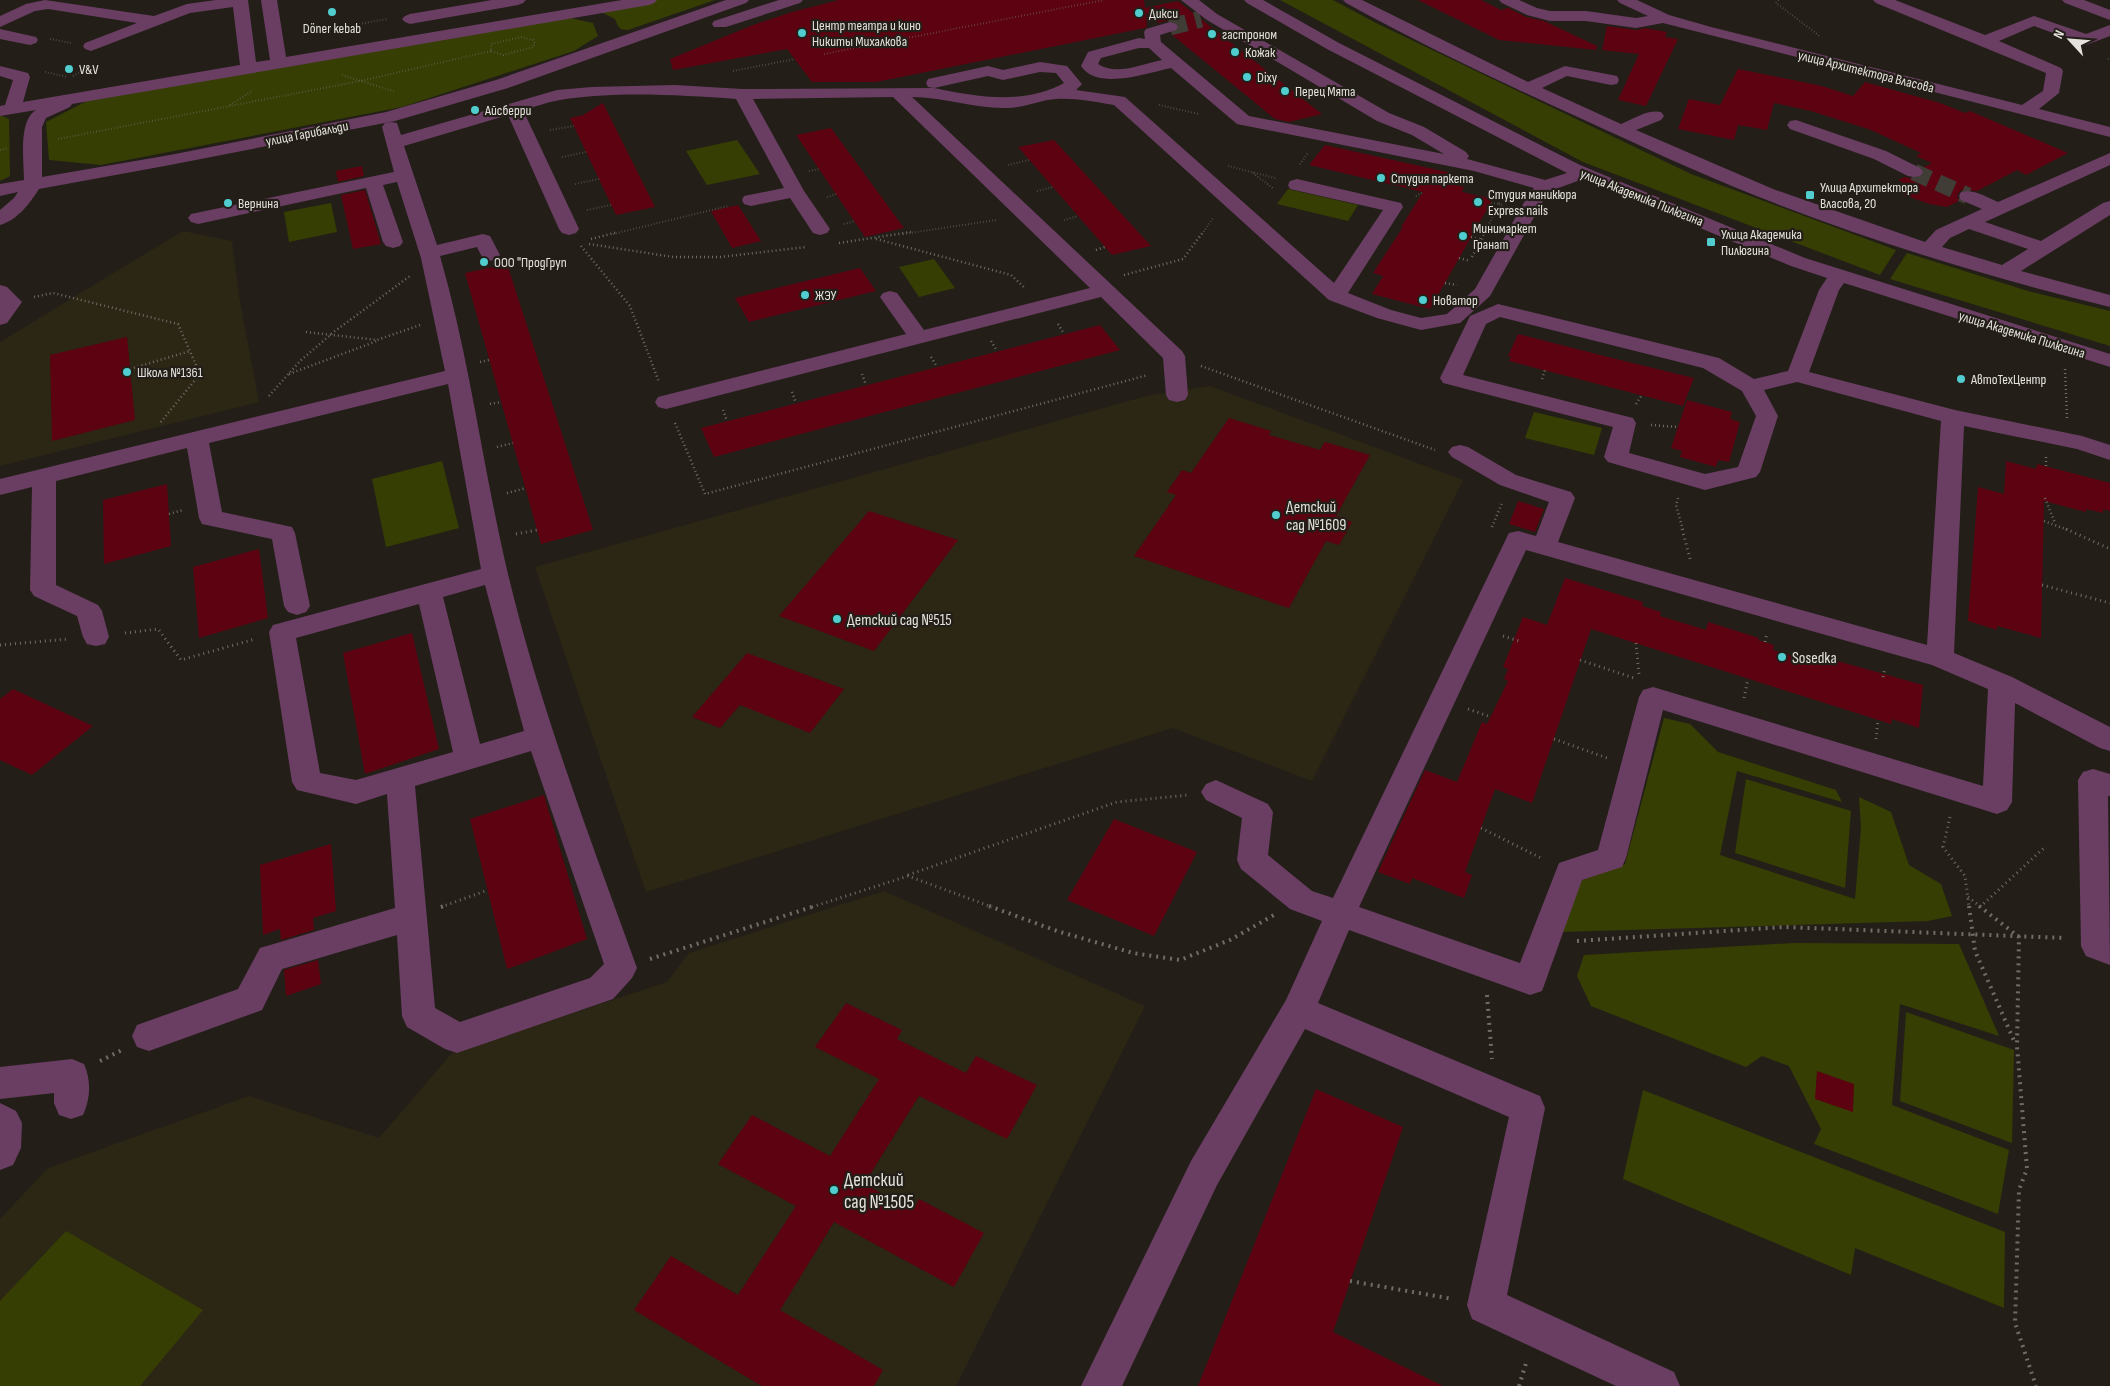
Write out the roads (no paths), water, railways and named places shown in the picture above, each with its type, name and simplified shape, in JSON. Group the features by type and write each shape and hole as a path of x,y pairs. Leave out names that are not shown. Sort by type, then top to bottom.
{"street":[{"path":"91,46 187,9 240,0 249,68"},
{"path":"269,0 279,63"},
{"path":"410,18 518,0"},
{"name":"улица Гарибальди","path":"6,110 279,63 571,7 649,0"},
{"name":"улица Гарибальди","path":"0,190 33,184 171,169 389,117 502,84 741,0"},
{"path":"626,40 682,35 795,0"},
{"path":"1189,0 1206,18 1270,50 1393,122 1418,131 1477,166"},
{"name":"улица Академика Пилюгина","path":"1252,0 1316,36 1504,135 1582,173 1798,262 2110,361"},
{"path":"1351,0 1406,30 1528,88 1737,181 1804,207 1929,250 2003,273 2110,301"},
{"path":"1507,0 1532,12 1550,16 1586,16 1636,23 1664,18"},
{"name":"улица Архитектора Власова","path":"1625,0 1664,18 1715,33 2110,132"},
{"path":"1881,0 2055,71 2051,93 2024,111"},
{"path":"2070,0 2110,15"},
{"path":"0,22 31,7 48,4 155,21"},
{"path":"153,4 187,9"},
{"name":"улица Гарибальди","path":"571,7 604,24 606,36 598,44 574,58"},
{"path":"1985,41 2034,21 2086,40 2109,55"},
{"path":"1153,44 1152,32 1170,27"},
{"path":"2086,40 2110,30"},
{"path":"0,34 30,40"},
{"path":"1270,50 1316,36"},
{"path":"1175,62 1121,74 1100,73 1089,66 1094,55 1139,43 1153,44 1175,62 1247,126 1477,166 1546,186"},
{"path":"932,88 988,71 1003,75 1040,67 1061,69 1074,84 1056,94"},
{"path":"1528,88 1565,71 1611,80"},
{"path":"0,72 22,78"},
{"path":"394,143 557,96 592,92 675,90 742,94 899,94 1018,77"},
{"path":"0,84 22,78"},
{"path":"6,110 22,78"},
{"path":"932,88 967,100 1008,103 1056,94 1084,95 1119,101 1336,296 1384,314 1421,324 1453,319 1483,292 1534,199 1546,186 1582,173"},
{"path":"742,94 795,191 820,229"},
{"path":"899,94 1098,289 1174,356 1177,394"},
{"name":"улица Гарибальди","path":"33,184 33,127 39,115 53,107 80,97"},
{"path":"513,108 574,236"},
{"path":"1622,130 1655,116"},
{"path":"389,117 394,143 430,255 457,375 495,574 540,737 621,968 601,988 458,1038 419,1016 400,779"},
{"path":"1796,125 1880,154 1914,172"},
{"path":"1929,250 1943,234 2110,158"},
{"path":"198,218 404,175"},
{"path":"373,182 393,242"},
{"path":"1289,182 1394,208 1336,296"},
{"path":"0,219 21,202 33,184"},
{"path":"353,186 358,206"},
{"path":"758,201 795,191"},
{"path":"1968,196 1998,209"},
{"path":"2003,273 2110,208"},
{"path":"1970,223 2043,248"},
{"path":"430,255 484,240 490,255"},
{"path":"1797,376 1829,290 1838,276"},
{"path":"1065,284 1098,289"},
{"path":"666,402 919,338 1098,289"},
{"path":"0,319 6,297"},
{"path":"890,297 919,338"},
{"path":"1752,387 1767,416 1748,472 1705,482 1616,457 1625,423 1451,378 1477,320 1498,310 1711,363 1752,387 1797,376 1953,417 2068,440 2110,453"},
{"path":"0,487 457,375"},
{"path":"1940,658 1953,417"},
{"path":"197,439 211,518 283,533 297,606"},
{"path":"1101,1386 1204,1173 1298,1010 1341,913 1531,543 1563,498 1508,480 1450,452"},
{"path":"44,476 43,590 89,611 96,637"},
{"path":"1531,543 1940,658 2002,684 2110,740"},
{"path":"495,574 282,632 307,782 356,792 540,737"},
{"path":"429,592 469,758"},
{"path":"1216,792 1258,812 1252,860 1301,900 1530,981 1570,872 1611,858 1653,697 1997,802 2002,684"},
{"path":"2104,948 2093,780 2110,785"},
{"path":"149,1036 250,1000 271,958 411,918"},
{"path":"1298,1010 1528,1108 1486,1305 1660,1386"},
{"path":"0,1083 72,1089"},
{"path":"0,1120 4,1122 3,1148 0,1153"}],"tunnel":[{"path":"1170,27 1201,19"},
{"path":"1914,172 1968,196"}],"place":[{"name":"Döner kebab","path":"332,12"},
{"name":"Дикси","path":"1139,13"},
{"name":"Центр театра и кино Никиты Михалкова","path":"802,33"},
{"name":"гастроном","path":"1212,34"},
{"name":"Кожак","path":"1235,52"},
{"name":"V&V","path":"69,69"},
{"name":"Dixy","path":"1247,77"},
{"name":"Перец Мята","path":"1285,91"},
{"name":"Айсберри","path":"475,110"},
{"name":"Студия паркета","path":"1381,178"},
{"name":"Улица Архитектора Власова, 20","path":"1810,195"},
{"name":"Студия маникюра Express nails","path":"1478,202"},
{"name":"Вернина","path":"228,203"},
{"name":"Минимаркет Гранат","path":"1463,236"},
{"name":"Улица Академика Пилюгина","path":"1711,242"},
{"name":"ООО \"ПродГруп","path":"484,262"},
{"name":"ЖЭУ","path":"805,295"},
{"name":"Новатор","path":"1423,300"},
{"name":"Школа №1361","path":"127,372"},
{"name":"АвтоТехЦентр","path":"1961,379"},
{"name":"Детский сад №1609","path":"1276,515"},
{"name":"Детский сад №515","path":"837,619"},
{"name":"Sosedka","path":"1782,657"},
{"name":"Детский сад №1505","path":"834,1190"}]}
